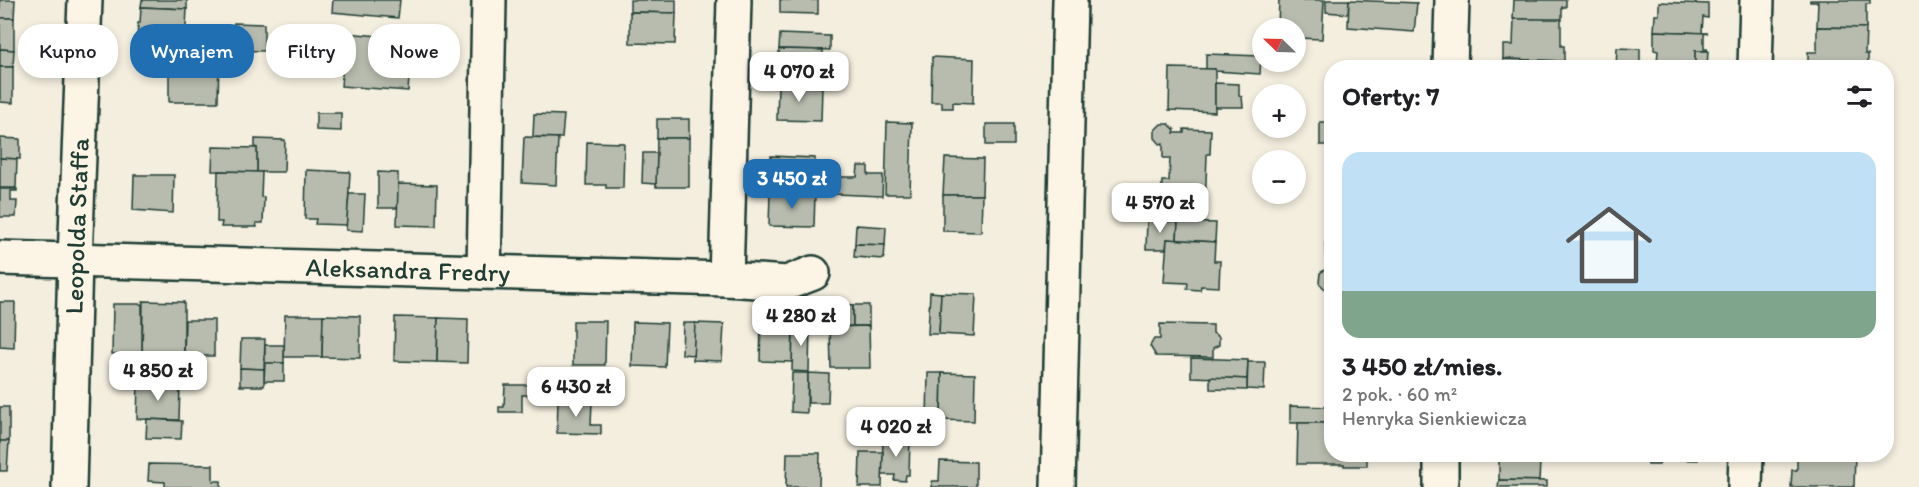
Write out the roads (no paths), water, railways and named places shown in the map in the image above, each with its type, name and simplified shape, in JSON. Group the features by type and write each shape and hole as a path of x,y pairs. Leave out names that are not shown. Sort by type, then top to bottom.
{"street":[{"name":"Leopolda Staffa","path":"69,487 85,0"},
{"path":"484,272 489,0"},
{"path":"726,279 734,0"},
{"path":"1058,487 1070,0"},
{"path":"1450,60 1452,0"},
{"path":"1755,60 1756,0"},
{"name":"Aleksandra Fredry","path":"0,258 726,279 787,283 813,273"},
{"path":"1441,487 1442,462"},
{"path":"1745,487 1746,462"}]}
